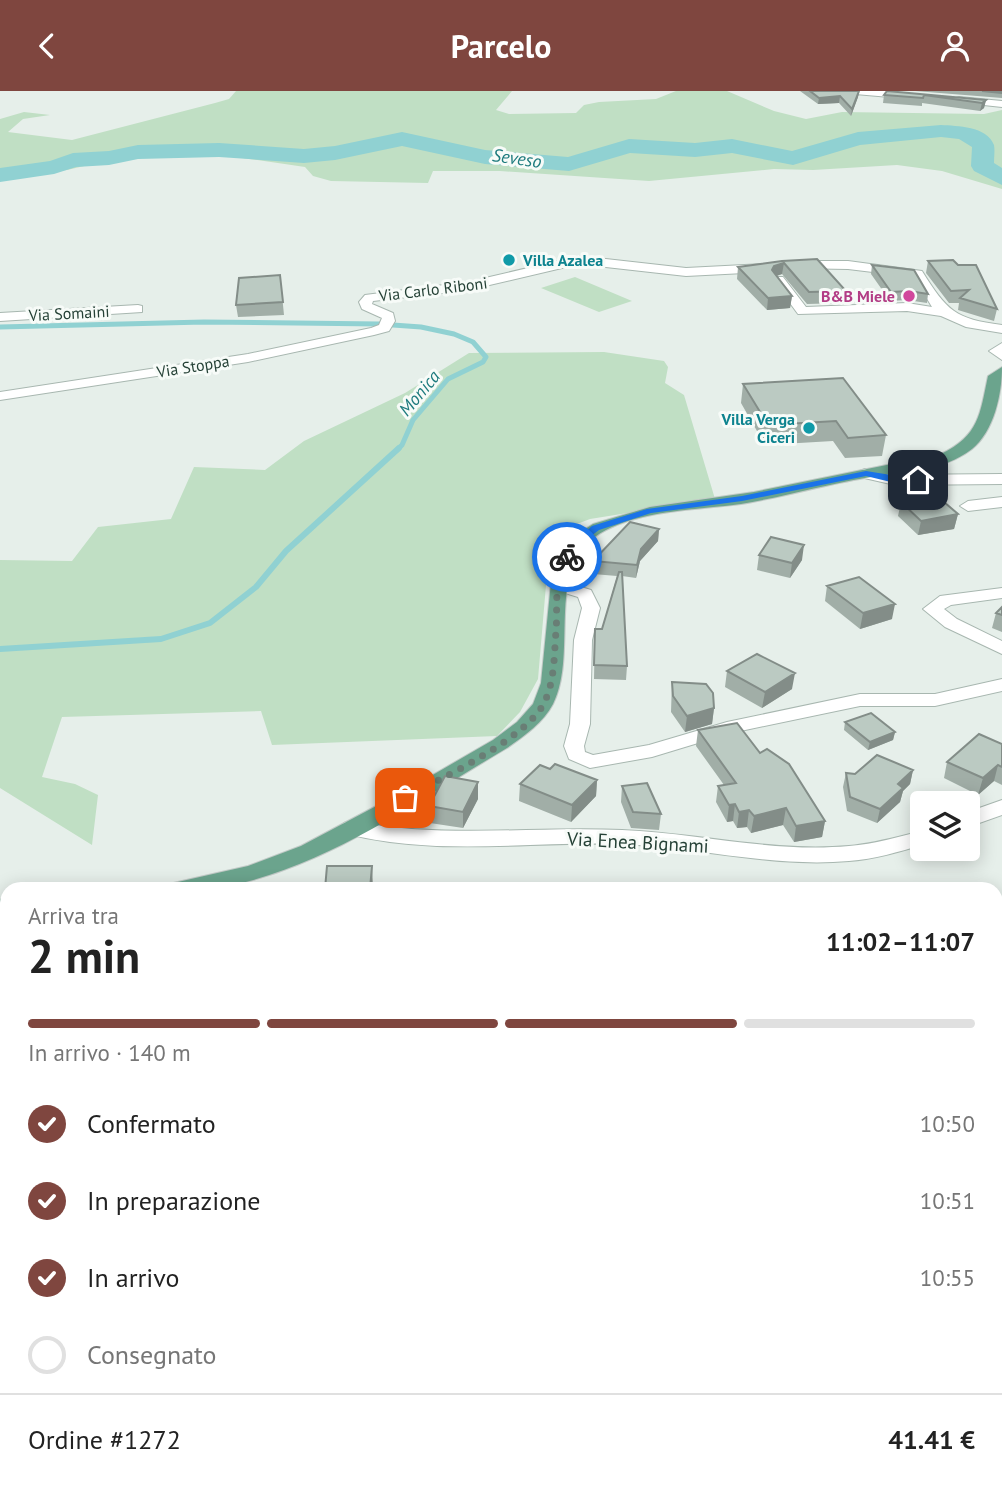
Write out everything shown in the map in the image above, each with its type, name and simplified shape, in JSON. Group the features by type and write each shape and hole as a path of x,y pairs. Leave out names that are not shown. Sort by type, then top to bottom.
{"main road":[{"path":"211,882 279,864 352,828 500,744 519,730 542,706 551,685 558,585 563,563 575,545 596,528 650,511 742,499 949,456 967,446 987,420 995,376 1002,371"}],"street":[{"path":"855,91 920,96"},
{"path":"947,99 1002,104"},
{"name":"Via Carlo Riboni","path":"387,325 388,316 366,306 365,302 380,295 410,294 511,278 565,262 606,261 686,272 781,271 848,265 918,274 941,312"},
{"path":"781,271 802,311 907,307 941,312 963,321 1002,329"},
{"name":"Via Somaini","path":"0,317 138,309"},
{"name":"Via Stoppa","path":"0,396 247,358 387,325"},
{"path":"1002,347 996,351 1002,356"},
{"path":"866,474 895,480 1002,479"},
{"path":"968,506 1002,502"},
{"path":"558,585 585,594 591,608 583,640 580,724 574,746 576,755 590,762 652,751 727,728 860,700 935,700 1002,685"},
{"path":"1002,593 946,600 933,609 951,623 1002,648"},
{"path":"980,815 1002,807"},
{"name":"Via Enea Bignami","path":"352,828 388,837 491,840 622,837 815,855 861,853 910,841"}],"green space":[{"path":"236,91 512,91 496,110 509,114 576,113 584,105 656,99 676,91 727,91 774,111 806,119 842,112 984,114 1002,110 1002,189 942,171 897,165 813,170 774,169 649,181 500,171 433,171 428,183 331,181 313,176 305,167 229,156 131,155 67,170 0,177 0,119 24,112 50,115 23,119 8,132 72,140 229,99"},
{"path":"575,277 632,301 599,312 541,288"},
{"path":"604,352 664,361 668,367 665,383 684,395 715,499 590,519 556,532 549,550 538,679 520,712 497,736 272,745 261,711 62,717 42,777 75,784 98,795 92,845 0,788 0,560 72,561 98,527 171,519 194,467 265,470 304,441 405,393 469,353"}],"building":[{"path":"810,91 859,91 852,109 840,96 819,98"},
{"path":"887,91 986,100 982,103 924,95 923,98 884,95"},
{"path":"817,259 846,291 809,292 784,263 774,266 772,270 792,296 768,298 738,267 782,261"},
{"path":"953,260 958,265 976,265 997,309 960,298 969,290 951,291 928,261"},
{"path":"872,265 914,270 928,294 891,292"},
{"path":"280,275 283,302 236,305 239,278"},
{"path":"843,378 886,435 848,438 836,421 768,425 743,384"},
{"path":"937,496 958,514 921,521 901,502"},
{"path":"630,522 659,529 641,549 637,565 593,561"},
{"path":"771,537 804,545 792,563 759,555"},
{"path":"619,572 622,572 627,666 594,665 595,629 602,629"},
{"path":"859,577 895,604 863,613 827,586"},
{"path":"757,654 795,673 765,692 727,671"},
{"path":"672,682 706,684 713,693 714,708 687,716 673,696"},
{"path":"871,713 895,732 870,742 845,722"},
{"path":"737,723 760,753 767,749 789,764 825,821 796,826 786,808 754,816 749,810 739,812 735,804 729,805 718,786 736,783 698,730"},
{"path":"979,734 1002,744 1002,767 998,765 983,778 947,762"},
{"path":"877,755 913,770 898,784 903,788 880,809 850,797 846,773 855,774"},
{"path":"555,764 597,780 572,805 520,784 540,765 550,769"},
{"path":"445,776 478,782 463,812 429,806"},
{"path":"647,783 661,814 633,812 622,786"},
{"path":"327,866 372,866 371,882 326,882"}],"waterway":[{"name":"Seveso","path":"0,175 54,167 73,160 109,158 138,152 219,150 304,156 335,153 402,139 485,157 569,164 629,146 695,150 732,146 793,158 858,139 941,131 963,133 976,139 983,146 982,166 1002,178"},
{"name":"Monica","path":"0,179 2,175"},
{"name":"Monica","path":"0,327 204,322 379,324 421,327 454,334 473,342 486,357 483,362 448,379 413,420 399,448"},
{"name":"Monica","path":"0,649 161,639 210,623 256,587 286,551 399,448"}],"way so far":[{"path":"405,798 500,744 519,730 542,706 551,685 558,585 567,557"}],"place":[{"name":"Villa Azalea","path":"509,260"},
{"name":"B&B Miele","path":"909,296"},
{"name":"Villa Verga Ciceri","path":"809,428"}],"route":[{"path":"567,557 575,545 596,528 650,511 742,499 866,474 895,480 918,480"}]}
